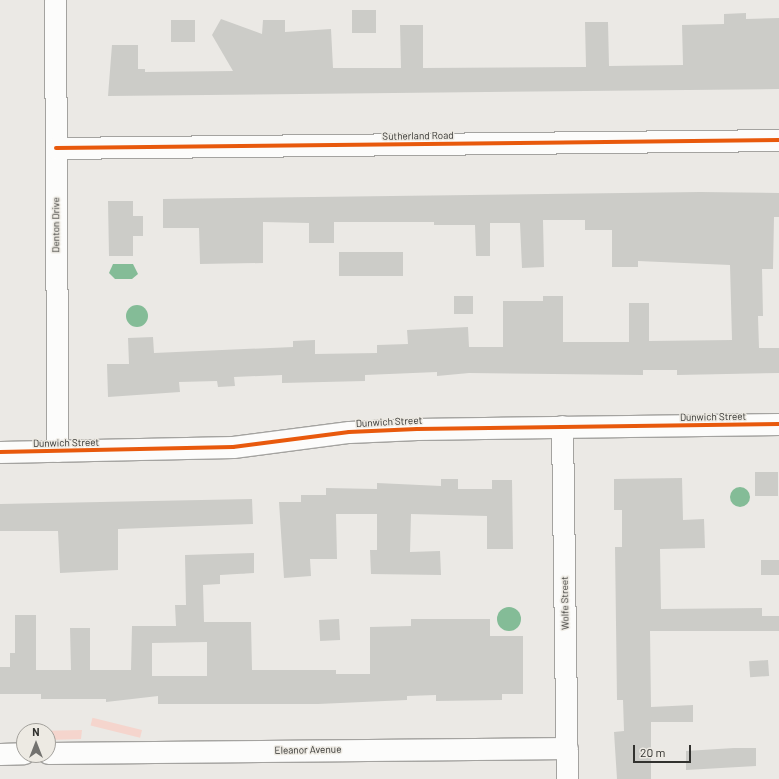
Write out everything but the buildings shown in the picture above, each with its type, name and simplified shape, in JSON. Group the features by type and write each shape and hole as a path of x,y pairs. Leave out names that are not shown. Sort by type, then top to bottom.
{"street":[{"name":"Denton Drive","path":"55,0 57,451"},
{"name":"Sutherland Road","path":"56,148 779,140"},
{"name":"Dunwich Street","path":"0,452 233,447 349,432 417,428 779,424"},
{"name":"Wolfe Street","path":"562,426 567,779"},
{"name":"Eleanor Avenue","path":"56,753 567,748"},
{"path":"0,754 16,754"}],"shaded area":[{"path":"113,264 133,264 138,274 132,279 115,279 109,273"},
{"path":"137,305 141,306 147,312 147,320 141,326 137,327 133,326 127,320 126,316 127,312 133,306"},
{"path":"736,487 744,487 750,493 750,501 744,507 736,507 730,501 730,493"},
{"path":"509,607 517,611 521,619 517,627 509,631 501,627 497,619 501,611"},
{"path":"93,718 142,730 140,738 91,725"},
{"path":"82,730 81,739 56,740 56,731"}],"cycle path":[{"path":"56,148 779,140"},
{"path":"0,452 233,447 349,432 417,429 779,424"}]}
